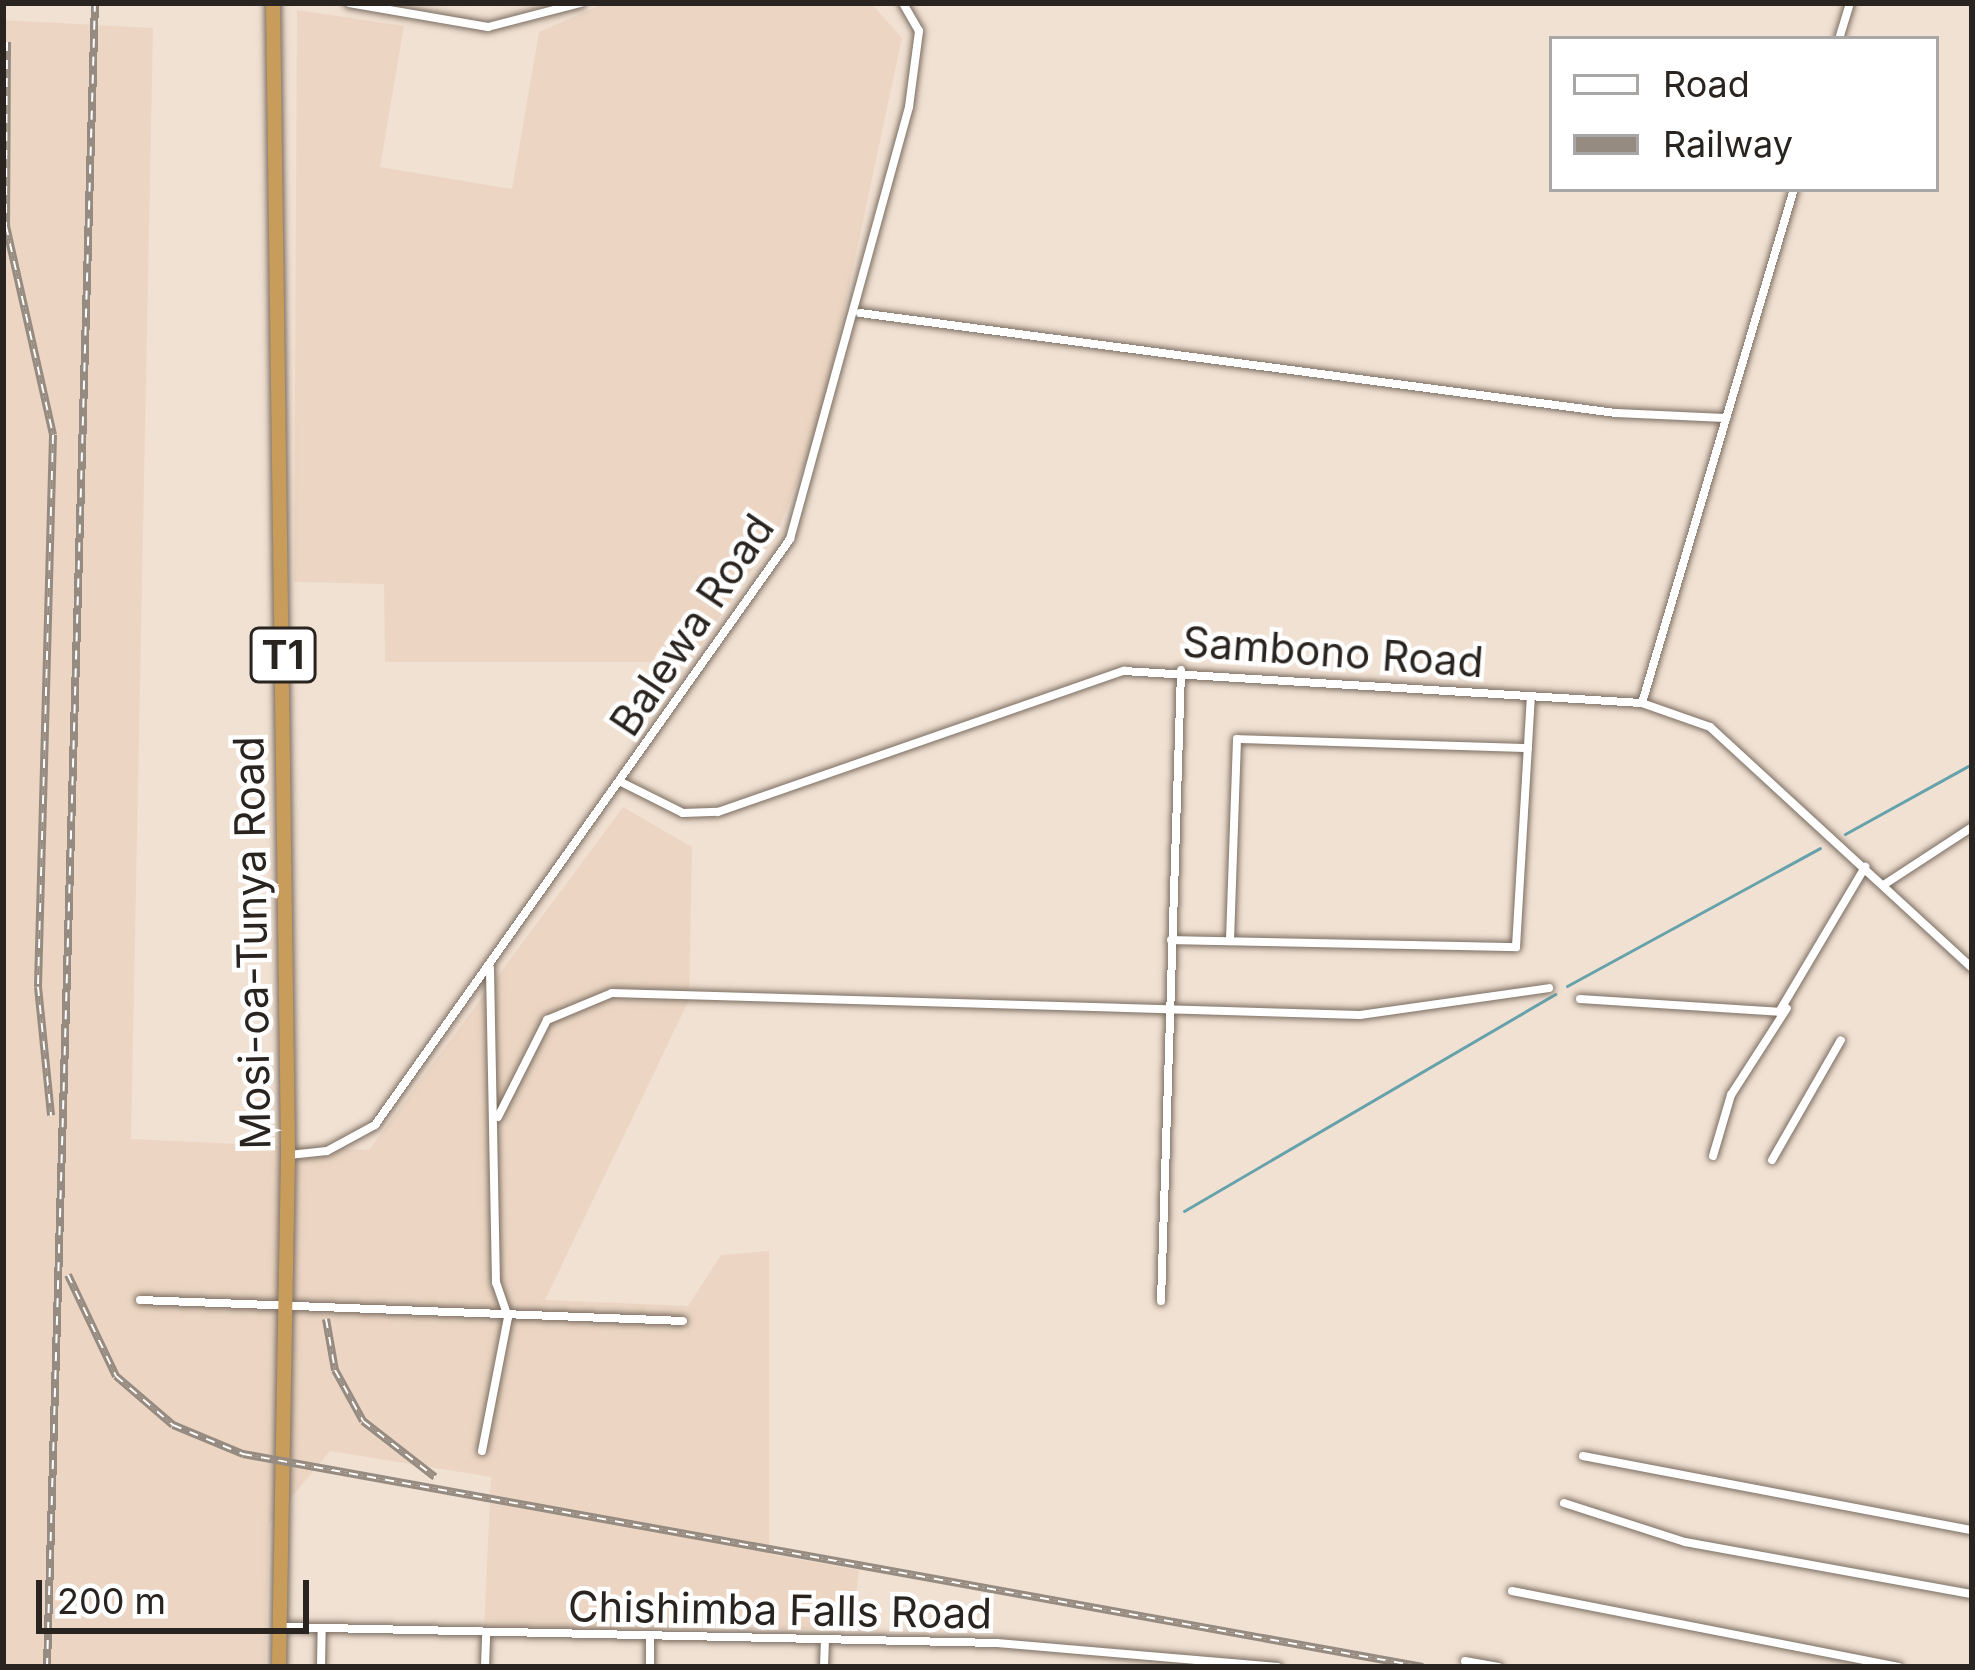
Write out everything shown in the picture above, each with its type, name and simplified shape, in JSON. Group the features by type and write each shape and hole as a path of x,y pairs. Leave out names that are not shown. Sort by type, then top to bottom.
{"highway":[{"name":"Mosi-oa-Tunya Road","path":"273,3 288,1155 279,1667"}],"street":[{"path":"349,3 488,26 581,3"},
{"path":"904,3 918,17"},
{"name":"Balewa Road","path":"288,1155 327,1151 375,1125 621,782 808,504 860,313 922,3"},
{"path":"1840,36 1850,3"},
{"path":"1642,703 1793,192"},
{"path":"860,313 1616,413 1726,418"},
{"path":"1161,1301 1181,670"},
{"name":"Sambono Road","path":"621,782 683,813 718,812 1076,683 1181,670 1642,703 1710,727 1972,968"},
{"path":"1171,940 1516,947 1531,697"},
{"path":"1230,940 1238,739 1528,748"},
{"path":"1885,884 1972,827"},
{"path":"1713,1156 1731,1095 1787,1007 1865,867"},
{"path":"482,1451 508,1317 496,1283 498,1118 490,967"},
{"path":"498,1118 547,1019 612,993 1398,1014 1549,988"},
{"path":"1580,999 1787,1007"},
{"path":"1772,1160 1840,1040"},
{"path":"140,1300 683,1321"},
{"path":"1583,1456 1972,1530"},
{"path":"1564,1503 1685,1542 1972,1594"},
{"path":"1512,1591 1899,1667"},
{"name":"Chishimba Falls Road","path":"280,1628 825,1640 1278,1667"},
{"path":"321,1667 322,1628"},
{"path":"484,1667 485,1634"},
{"path":"650,1637 650,1667"},
{"path":"824,1667 825,1640"},
{"path":"1465,1660 1498,1667"}],"shaded area":[{"path":"605,3 871,3 902,38 819,427 777,533 689,662 385,662 384,584 294,582 297,10 404,26 380,167 512,189 539,32"},
{"path":"3,20 153,28 131,1139 369,1150 623,807 692,847 689,1000 545,1300 688,1306 721,1255 769,1251 769,1554 859,1570 852,1629 484,1629 491,1477 330,1451 269,1524 265,1667 3,1667"}],"waterway":[{"path":"1845,834 1972,764"},
{"path":"1567,986 1820,848"},
{"path":"1184,1211 1555,994"}],"railway":[{"path":"47,1667 95,3"},
{"path":"7,42 6,226 53,435 38,987 51,1115"},
{"path":"68,1275 116,1376 173,1425 243,1454 1423,1667"},
{"path":"326,1319 335,1370 363,1421 435,1477"}]}
